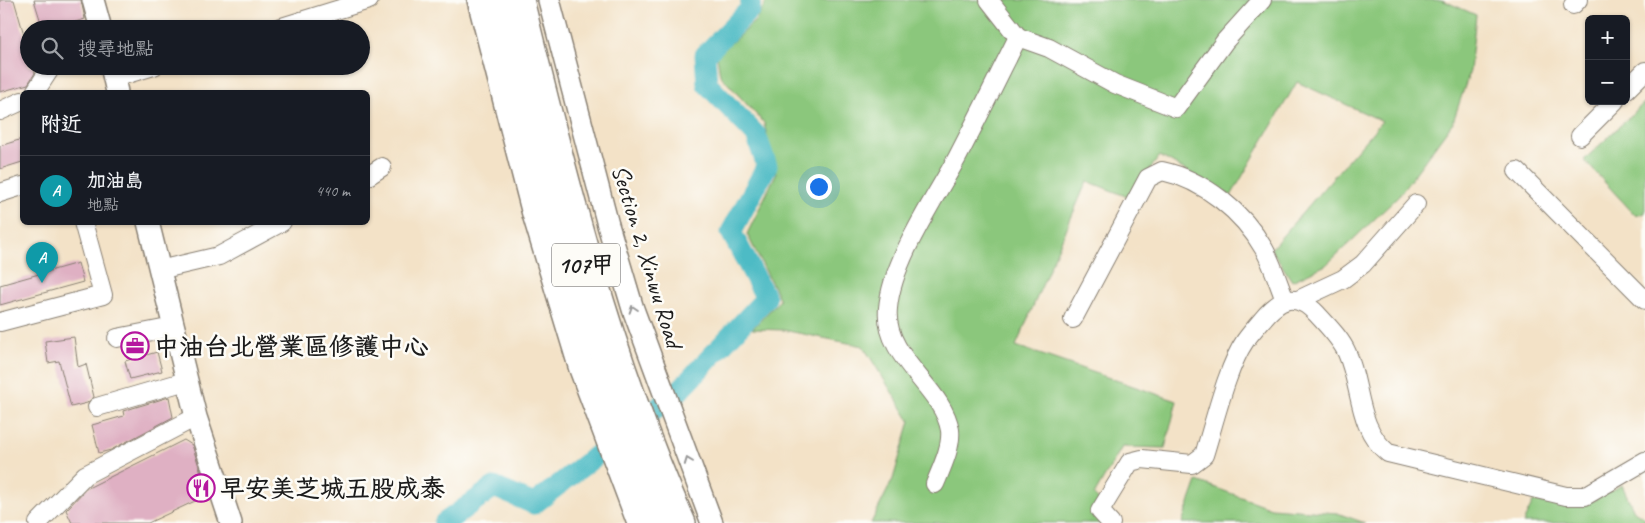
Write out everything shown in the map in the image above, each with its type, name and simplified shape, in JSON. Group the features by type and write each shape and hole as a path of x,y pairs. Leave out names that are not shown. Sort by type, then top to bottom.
{"highway":[{"path":"480,0 535,214 581,366 640,523"},
{"path":"501,0 578,302 617,428 653,523"},
{"path":"521,0 553,129 599,295 639,417 683,523"},
{"path":"537,0 575,157 610,286 656,422 698,523"}],"main road":[{"path":"93,0 99,20"},
{"name":"107甲","path":"471,0 505,144 544,282 588,419 628,523"},
{"name":"107甲","path":"501,0 582,301 623,425 662,523"},
{"name":"107甲","path":"517,0 587,268 635,418 676,523"},
{"name":"Section 2, Xinwu Road","path":"549,0 608,225 633,309 712,523"},
{"path":"149,225 186,381 231,523"}],"street":[{"path":"305,20 369,0"},
{"path":"989,0 1018,37 1049,48 1115,84 1176,108 1225,41 1262,0"},
{"path":"934,484 945,460 950,431 943,411 904,358 889,331 887,310 890,291 908,248 958,157 1018,37"},
{"path":"1630,86 1645,71"},
{"path":"36,90 46,75"},
{"path":"114,79 126,75"},
{"path":"0,111 20,102"},
{"path":"1580,136 1610,105"},
{"path":"1072,319 1148,178 1162,171 1210,190 1250,226 1291,300 1311,308 1325,322 1347,352 1367,428 1377,444 1388,453 1566,496 1585,496 1645,461"},
{"path":"1517,171 1645,300"},
{"path":"0,193 20,187"},
{"path":"1106,517 1130,462 1142,459 1192,464 1204,455 1234,364 1244,342 1273,307 1343,279 1363,264 1416,204"},
{"path":"0,322 103,294 84,225"},
{"path":"159,270 219,256 276,225"},
{"path":"118,338 172,327"},
{"path":"97,407 186,381"},
{"path":"38,523 85,475 196,417"}],"green space":[{"path":"767,0 1442,0 1476,15 1470,71 1453,122 1398,197 1326,265 1292,281 1271,249 1382,121 1297,82 1231,196 1160,156 1128,197 1087,181 1016,346 1177,401 1165,448 1122,447 1094,495 1121,523 871,523 893,479 910,421 863,346 783,330 752,329 780,300 747,234 776,174 764,123 720,75 717,56 756,20"},
{"path":"1645,102 1645,213 1636,216 1584,160"},
{"path":"1197,481 1271,508 1337,513 1365,523 1182,523"},
{"path":"1622,485 1634,511 1645,518 1645,523 1523,523 1533,502 1583,506"}],"building":[{"path":"0,0 14,0 20,21 20,75 34,75 28,84 0,92"},
{"path":"34,0 81,0 85,19 40,20"},
{"path":"20,140 20,163 0,169 0,146"},
{"path":"78,263 83,282 0,305 0,285"},
{"path":"74,337 78,367 86,364 94,397 87,403 71,407 59,361 48,363 45,341"},
{"path":"157,352 162,371 130,379 125,361"},
{"path":"169,397 173,417 111,450 99,453 92,425 124,416 123,411"},
{"path":"184,440 192,445 209,497 195,501 148,523 72,523 66,510 86,489"}],"waterway":[{"path":"444,523 494,487 534,504 679,391 766,298 731,232 767,166 756,135 707,84 705,55 750,9 751,0"}],"place":[{"name":"加油島","path":"42,283"},
{"name":"中油台北營業區修護中心","path":"135,346"},
{"name":"早安美芝城五股成泰","path":"201,488"}]}
